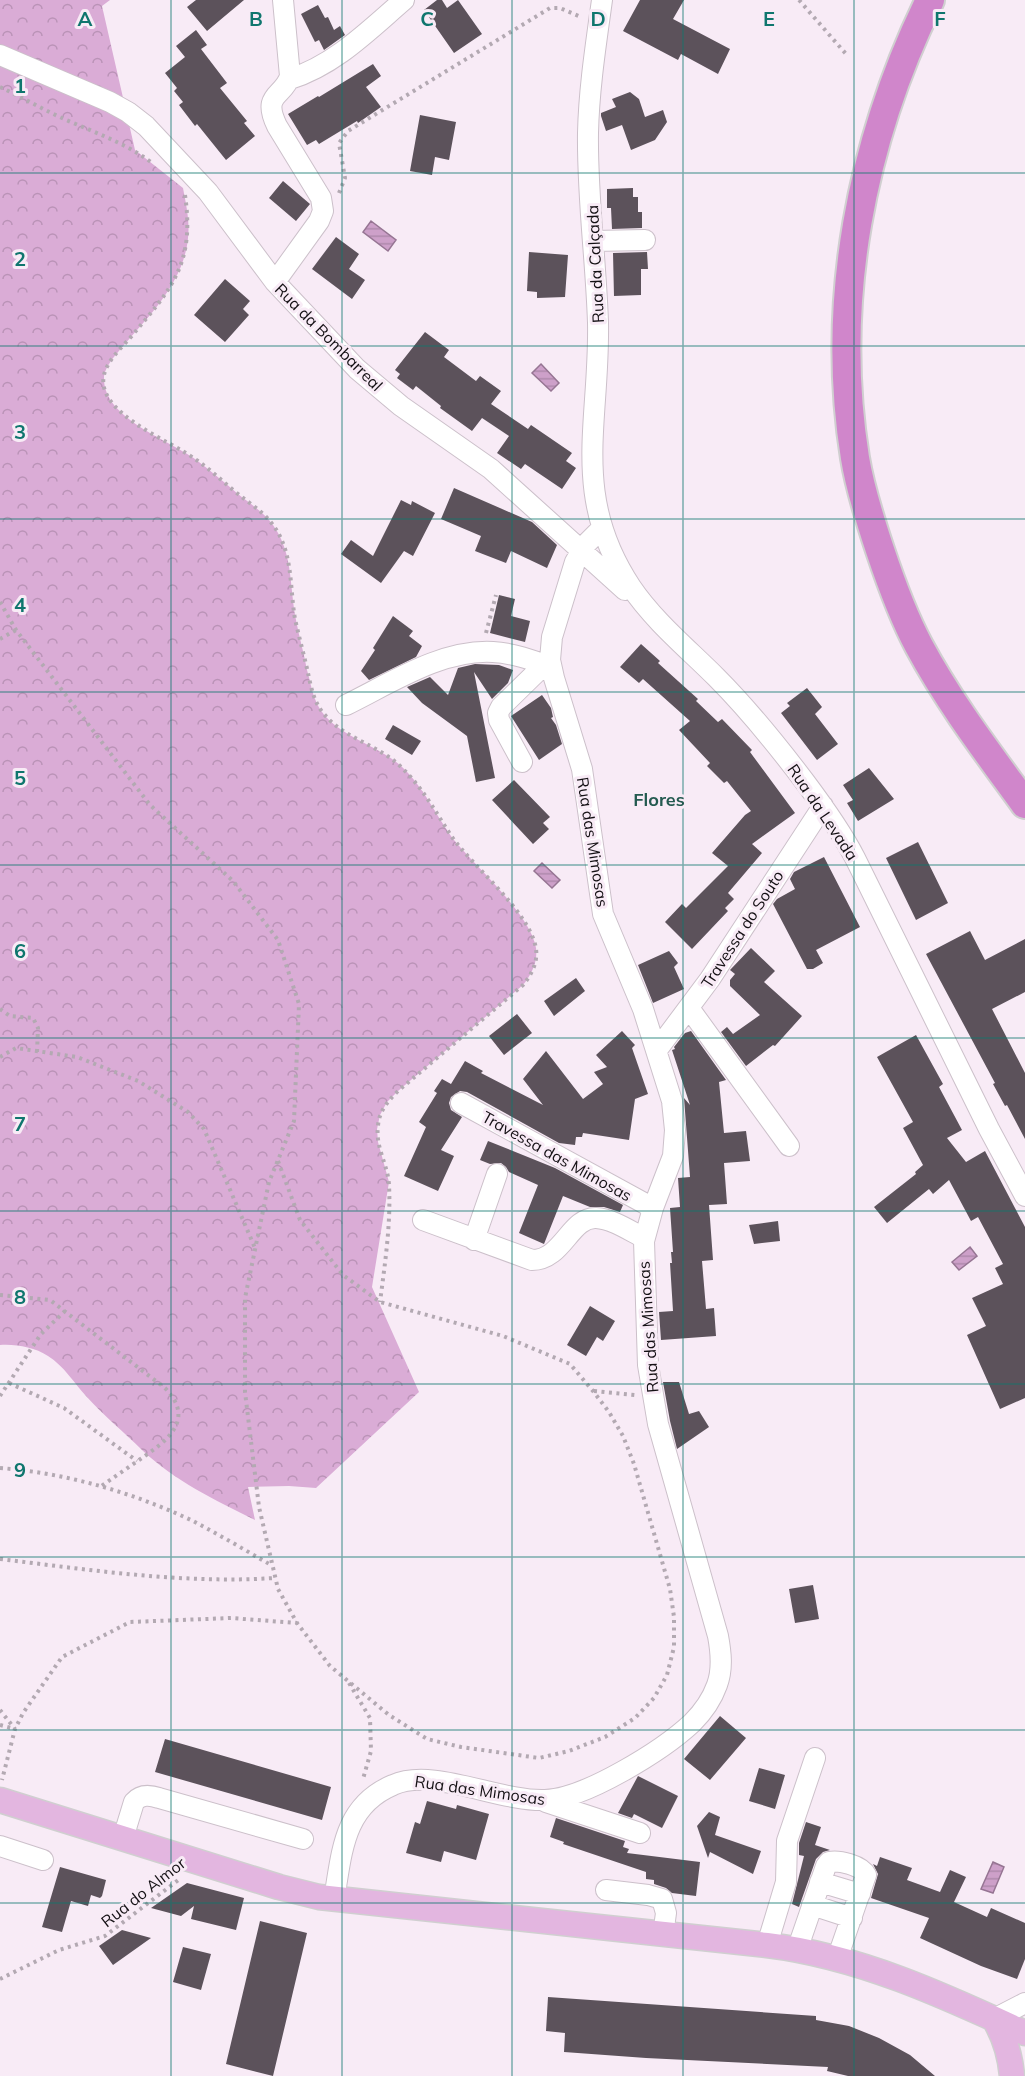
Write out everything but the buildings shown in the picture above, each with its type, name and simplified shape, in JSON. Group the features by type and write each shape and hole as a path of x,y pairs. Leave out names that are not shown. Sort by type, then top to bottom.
{"highway":[{"path":"930,0 896,77 879,158 863,306 863,357 868,424 882,498 900,560 922,616 957,679 1025,776"},
{"path":"946,0 879,158 858,214 849,282 847,340 855,459 871,522 892,585 919,646 954,703 1025,804"}],"main road":[{"path":"0,1800 293,1891 334,1899 767,1945 837,1959 883,1973 1025,2033"},
{"path":"994,2019 1008,2049 1013,2076"},
{"path":"1013,2076 1018,2061 1025,2051"}],"street":[{"path":"284,0 290,79"},
{"path":"275,282 324,211 319,194 277,126 272,114 275,95 290,79 310,71 348,48 404,0"},
{"name":"Rua da Calçada","path":"602,0 591,87 588,133 598,346 592,467 594,495 602,528"},
{"name":"Rua da Bombarreal","path":"0,55 101,98 128,112 162,141 214,198 275,282 341,353 401,406 491,469 663,624"},
{"path":"593,242 645,240"},
{"name":"Rua das Mimosas","path":"334,1899 345,1836 352,1819 364,1804 393,1784 424,1779 517,1798 538,1800 562,1798 588,1789 678,1735 699,1715 710,1700 721,1666 718,1636 657,1424 647,1347 644,1238 652,1208 670,1167 675,1131 672,1101 643,1009 603,914 582,769 548,666 552,637 572,568 582,550 602,528"},
{"name":"Rua da Levada","path":"602,528 615,559 639,598 759,724 823,806 850,848 988,1129 1025,1196"},
{"path":"346,705 441,659 466,653 505,653 548,666"},
{"path":"522,762 499,720 498,713 501,707 548,666"},
{"name":"Travessa do Souto","path":"657,1050 689,1008 823,806"},
{"path":"689,1008 789,1146"},
{"name":"Travessa das Mimosas","path":"462,1103 652,1208"},
{"path":"474,1240 497,1174"},
{"path":"423,1220 523,1259 536,1260 554,1252 578,1226 590,1219 604,1219 644,1238"},
{"path":"767,1945 786,1882 787,1841 815,1758"},
{"path":"123,1838 134,1802 141,1796 150,1796 303,1839"},
{"path":"538,1800 640,1833"},
{"path":"0,1846 43,1860"},
{"path":"797,1950 827,1864 832,1861 865,1872 858,1900 837,1959"},
{"path":"818,1887 858,1900"},
{"path":"606,1890 648,1894 662,1899 666,1913 663,1935"},
{"path":"994,2019 1025,2003"}],"path":[{"path":"799,0 846,54"},
{"path":"324,211 338,195 344,181 339,146 341,138 348,130 550,8 562,9 598,25"},
{"path":"0,87 72,123 107,136 159,167"},
{"path":"183,188 188,218 188,239 182,264 166,296 113,358 104,375 105,392 117,408 133,422 194,458 267,517 280,533 288,553 296,619 310,680 322,713 334,725 382,752 401,766 417,784 453,838 525,922 536,949 531,975 523,985 398,1091 387,1102 380,1115 377,1129 378,1142 389,1182 390,1204 380,1302"},
{"path":"482,652 496,595"},
{"path":"0,602 16,630 150,805 233,881 278,940 299,1004 294,1121 269,1182 246,1298 245,1392 259,1507 278,1589 297,1623 330,1665 389,1715 427,1739 461,1747 539,1758 569,1751 605,1737 635,1718 654,1698 667,1675 674,1647 674,1617 670,1589 634,1464 623,1436 609,1412 570,1364 503,1336 380,1302 343,1275 300,1220 278,1161"},
{"path":"0,639 16,630"},
{"path":"0,1009 10,1016 33,1018 38,1028 37,1052"},
{"path":"0,1057 16,1048 77,1057 138,1081 188,1112 204,1129 256,1249"},
{"path":"0,1295 50,1300 165,1388 176,1402 178,1419 172,1434 160,1446 100,1486"},
{"path":"0,1396 41,1334 65,1311"},
{"path":"9,1383 64,1408 137,1461"},
{"path":"593,1391 652,1396"},
{"path":"0,1468 68,1477 145,1501 191,1520 272,1566"},
{"path":"0,1559 156,1577 239,1580 275,1578"},
{"path":"0,1786 15,1729 23,1713 62,1657 130,1622 231,1618 297,1623"},
{"path":"347,1680 370,1718 371,1751 362,1785"},
{"path":"0,1710 15,1729"},
{"path":"0,1725 15,1729"},
{"name":"Rua do Almor","path":"0,1979 66,1948 105,1936 201,1863"}],"green space":[{"path":"0,0 110,0 102,6 135,150 183,188 188,238 180,268 165,296 108,365 104,379 107,393 114,405 125,416 195,459 269,520 277,531 287,555 297,626 314,697 322,712 338,728 382,752 409,774 454,840 514,906 532,935 536,948 533,968 523,985 398,1091 387,1102 380,1115 377,1129 378,1142 389,1182 372,1287 419,1392 316,1488 248,1487 255,1520 196,1489 155,1461 99,1410 54,1360 37,1350 0,1345"}],"shaded area":[{"path":"371,221 396,240 388,251 363,232"},
{"path":"541,364 559,383 551,391 532,373"},
{"path":"542,863 560,880 552,888 534,871"},
{"path":"970,1247 977,1256 959,1270 952,1262"},
{"path":"993,1862 1004,1867 993,1893 981,1889"}],"district":[{"name":"Flores","path":"659,799"}]}
